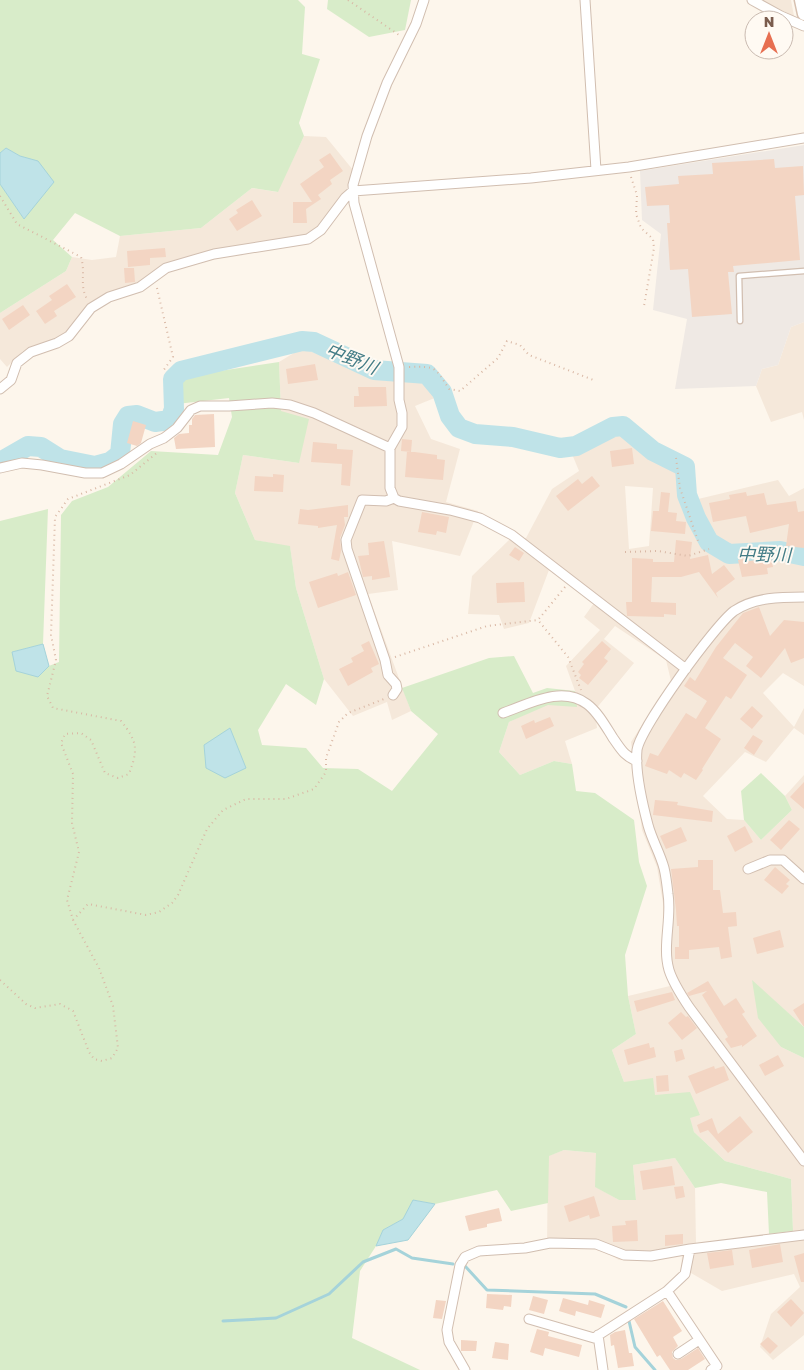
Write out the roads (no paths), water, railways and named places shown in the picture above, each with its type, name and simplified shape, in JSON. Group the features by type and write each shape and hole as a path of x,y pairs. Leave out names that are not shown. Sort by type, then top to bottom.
{"main road":[{"path":"801,0 804,14"}],"street":[{"path":"424,0 416,24 387,83 367,136 355,173 353,191 399,367 399,400 402,426 390,448 390,488 394,498 399,501 450,510 480,518 512,535 686,670"},
{"path":"585,0 596,170"},
{"path":"752,0 804,26"},
{"path":"0,388 11,380 17,363 31,352 57,343 69,336 91,308 109,296 140,287 166,268 214,254 308,239 320,230 345,198 353,191 531,178 629,168 804,138"},
{"path":"0,468 22,464 42,465 85,474 102,473 121,464 150,444 164,438 177,428 191,410 200,406 272,403 290,405 314,413 390,448"},
{"path":"393,695 397,689 396,684 388,674 385,660 347,550 346,540 362,500 386,501 394,498"},
{"path":"804,597 779,597 751,603 734,611 718,626 651,719 637,749 637,761 648,826 665,876 669,899 669,969 676,986 689,1006 804,1160"},
{"path":"503,713 556,695 572,696 587,703 594,710 627,757 637,761"},
{"path":"748,869 770,860 783,860 804,879"},
{"path":"465,1370 449,1342 447,1330 460,1265 465,1257 479,1251 525,1248 550,1243 596,1244 624,1255 651,1256 690,1249 804,1235"},
{"path":"529,1319 594,1338 667,1291 685,1274 690,1249"},
{"path":"667,1291 716,1366 711,1370"},
{"path":"598,1335 603,1370"},
{"path":"678,1354 699,1340"}],"lane":[{"path":"740,321 738,276 804,271"}],"water":[{"path":"6,148 20,156 38,161 54,182 24,219 0,184 0,153"},
{"path":"43,644 49,666 38,677 16,671 12,652"},
{"path":"230,728 246,768 225,778 206,768 204,745"},
{"path":"413,1200 435,1204 408,1240 376,1246 383,1230 403,1219"}],"waterway":[{"name":"中野川","path":"0,462 28,446 41,447 60,459 95,466 110,462 120,454 123,424 128,416 137,415 155,422 170,420 174,409 173,379 181,371 302,341 314,342 374,370 427,374 442,392 450,416 459,428 475,434 513,437 560,448 576,446 613,427 623,426 653,451 685,467 687,495 696,518 709,542 729,554 780,551 804,556"},
{"path":"223,1321 276,1318 329,1294 363,1262 396,1249 412,1258 453,1264"},
{"path":"465,1266 487,1290 595,1294 626,1307"},
{"path":"629,1321 635,1347 655,1370"}]}
